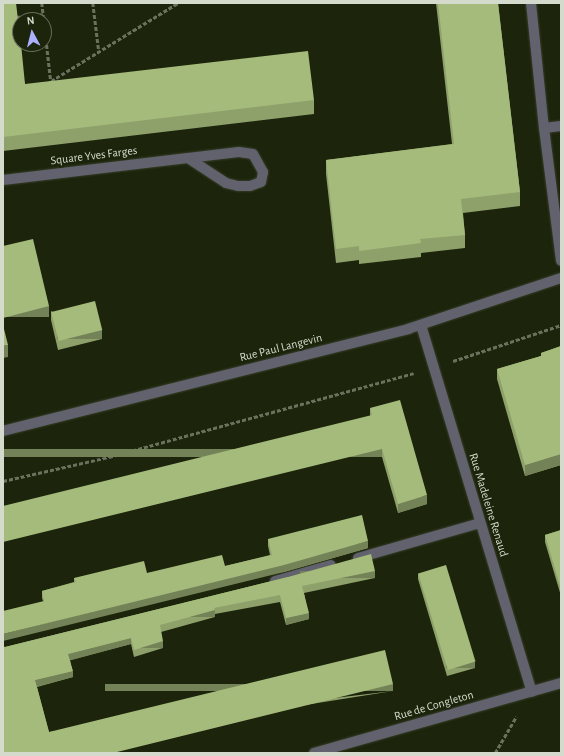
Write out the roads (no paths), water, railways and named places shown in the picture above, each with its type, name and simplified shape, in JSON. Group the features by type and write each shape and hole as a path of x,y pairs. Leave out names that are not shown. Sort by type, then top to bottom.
{"street":[{"path":"531,3 544,128 561,261"},
{"path":"544,128 561,126"},
{"name":"Square Yves Farges","path":"3,180 188,158 239,152 254,154 263,172 260,182 250,186 238,186 226,183 188,158"},
{"name":"Rue Paul Langevin","path":"3,431 421,325 561,278"},
{"name":"Rue Madeleine Renaud","path":"421,325 532,692"},
{"path":"263,583 480,523"},
{"name":"Rue de Congleton","path":"314,753 532,692 561,682"}]}
